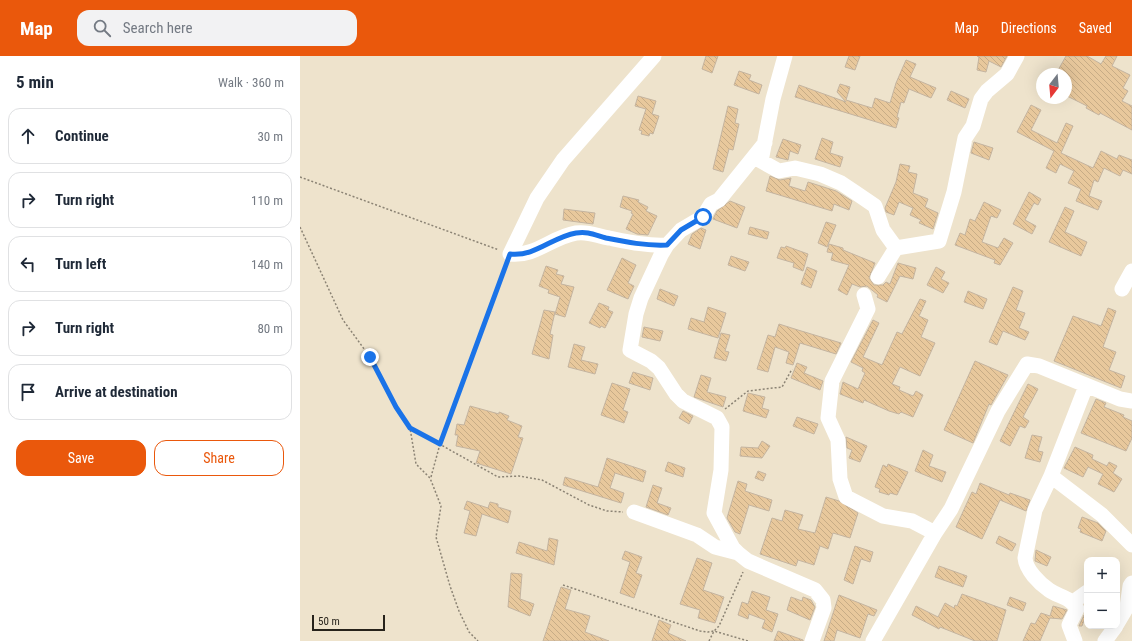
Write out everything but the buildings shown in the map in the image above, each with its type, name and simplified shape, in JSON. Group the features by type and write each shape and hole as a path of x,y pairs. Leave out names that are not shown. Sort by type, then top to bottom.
{"street":[{"path":"654,56 563,160 537,198 510,254 520,255 530,253 574,233 588,232 604,237 648,246 667,245"},
{"path":"785,56 773,99 761,161 779,171 795,168 820,174 841,183 875,206 883,230 896,248"},
{"path":"878,277 896,248 939,241 954,192 965,138 973,126 981,99 987,91 1007,74 1017,56"},
{"path":"743,557 733,548 714,513 721,470 722,427 716,418 684,401 676,394 659,368 651,360 630,350 636,314 641,298 667,245 681,230 703,217 711,204 719,200 765,143"},
{"path":"1122,289 1132,271"},
{"path":"864,295 868,310 832,381 828,418 838,440 840,479 846,497 883,516 912,521 935,533"},
{"path":"873,641 935,533 951,509 998,411 1027,364 1039,366 1120,399 1132,401"},
{"path":"1075,641 1069,625 1076,609 1073,602 1049,590 1035,578 1025,563 1035,510 1086,386"},
{"path":"1050,476 1102,515 1132,545"},
{"path":"634,512 697,536 715,547 743,557 815,590 824,600 824,608 812,641"},
{"path":"1120,617 1125,606 1132,582"},
{"path":"1073,602 1086,593"},
{"path":"1105,641 1113,629"}],"path":[{"path":"300,177 510,254 440,444 430,478"},
{"path":"300,227 343,320 370,357 396,407 410,428 416,464 430,478 441,506 436,537 450,586 459,611 469,632 478,641"},
{"path":"716,418 748,391 782,387 792,369"},
{"path":"410,428 498,477 519,476 542,480 563,493 601,510 607,512 634,512"},
{"path":"709,641 714,631 719,626 743,557"},
{"path":"564,585 700,631 714,631 748,641"}],"route":[{"path":"370,357 384,381 396,407 410,428 440,444 510,254 520,255 530,253 549,243 574,233 588,232 604,237 648,246 667,245 681,230 703,217"}]}
